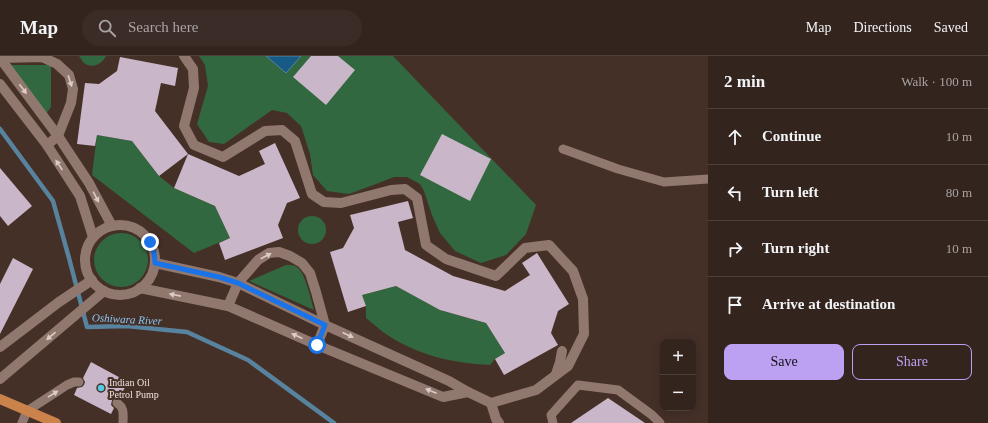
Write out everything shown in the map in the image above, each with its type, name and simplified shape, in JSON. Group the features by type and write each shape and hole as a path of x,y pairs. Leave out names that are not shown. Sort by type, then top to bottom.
{"main road":[{"path":"0,399 56,423"}],"street":[{"path":"155,263 219,277 238,283 325,325 449,381 491,403 536,390 568,366 584,334 583,299 573,271 549,246 525,248 496,276 446,259 426,245 417,198 405,189 391,190 341,203 324,202 312,194 295,141 282,130 264,131 223,158 194,145 184,126 194,88 193,69 184,56"},
{"path":"0,58 42,58 57,64 69,75 73,89 71,103 58,136 46,145"},
{"path":"0,58 58,136 89,184 112,226"},
{"path":"0,84 46,145 80,196 93,237"},
{"path":"0,347 88,282 89,276 85,256 93,237 102,230 112,226 123,225 134,227 143,233 150,242 154,252 155,263 152,274 146,283 140,288 127,294 115,294 104,291 98,286 88,282"},
{"path":"228,306 238,283 258,260 269,253 279,252 290,256 302,263 310,273 316,292 325,325 317,345"},
{"path":"140,288 228,306 317,345 443,397 468,392"},
{"path":"0,379 104,291"},
{"path":"556,375 562,351"},
{"path":"491,403 496,419 499,423"}],"lane":[{"path":"563,149 618,169 664,182 708,179"},
{"path":"22,423 27,411 67,385 74,382 80,382"},
{"path":"553,423 551,415 578,384 618,390 652,415 660,423"},
{"path":"117,403 122,409 123,423"}],"green space":[{"path":"79,56 106,56 99,64 90,66 82,61"},
{"path":"199,56 393,56 536,205 526,234 506,255 481,263 455,251 440,233 420,184 407,177 394,177 349,194 327,191 313,175 310,154 301,126 287,113 272,110 224,144 209,142 197,124 208,86 205,65"},
{"path":"9,65 51,65 51,107 46,114"},
{"path":"97,135 132,141 159,176 174,188 215,206 230,238 194,253 92,175"},
{"path":"312,216 322,220 326,230 322,240 312,244 302,240 298,230 302,220"},
{"path":"121,233 136,238 140,241 143,245 148,260 143,275 140,279 136,282 121,287 106,282 102,279 99,275 94,260 99,245 102,241 106,238"},
{"path":"286,265 296,266 301,271 310,294 314,310 249,281"},
{"path":"396,286 443,311 486,323 505,353 495,359 490,365 476,364 448,360 434,356 408,347 395,340 366,318 366,306 362,295"}],"water":[{"path":"266,56 301,56 286,73"}],"building":[{"path":"311,56 338,56 355,70 326,105 293,77"},
{"path":"120,57 178,68 175,86 161,83 155,111 188,154 159,176 132,141 97,135 95,146 77,144 85,83 99,84 117,71"},
{"path":"442,134 491,159 470,201 420,175"},
{"path":"275,143 300,198 287,203 278,225 283,238 225,260 219,243 230,238 215,206 174,188 188,154 239,176 265,164 259,151"},
{"path":"0,168 32,206 8,226 0,216"},
{"path":"408,201 413,218 398,222 405,250 453,276 505,291 530,275 522,263 537,253 569,304 558,311 551,333 558,345 504,375 495,359 505,353 486,323 440,310 396,286 362,295 366,306 348,312 330,252 343,248 354,228 350,215"},
{"path":"13,258 33,269 0,334 0,284"},
{"name":"Indian Oil Petrol Pump","path":"91,362 128,382 119,398 115,397 112,400 111,405 114,408 111,414 74,395 77,388 84,385 85,382 83,378"},
{"path":"608,398 645,423 571,423"}],"waterway":[{"name":"Oshiwara River","path":"0,129 53,201 87,327 127,326 187,332 248,360 334,423"}],"place":[{"name":"Indian Oil Petrol Pump","path":"101,388"}],"route":[{"path":"150,242 154,252 155,263 219,277 238,283 325,325 317,345"}]}
